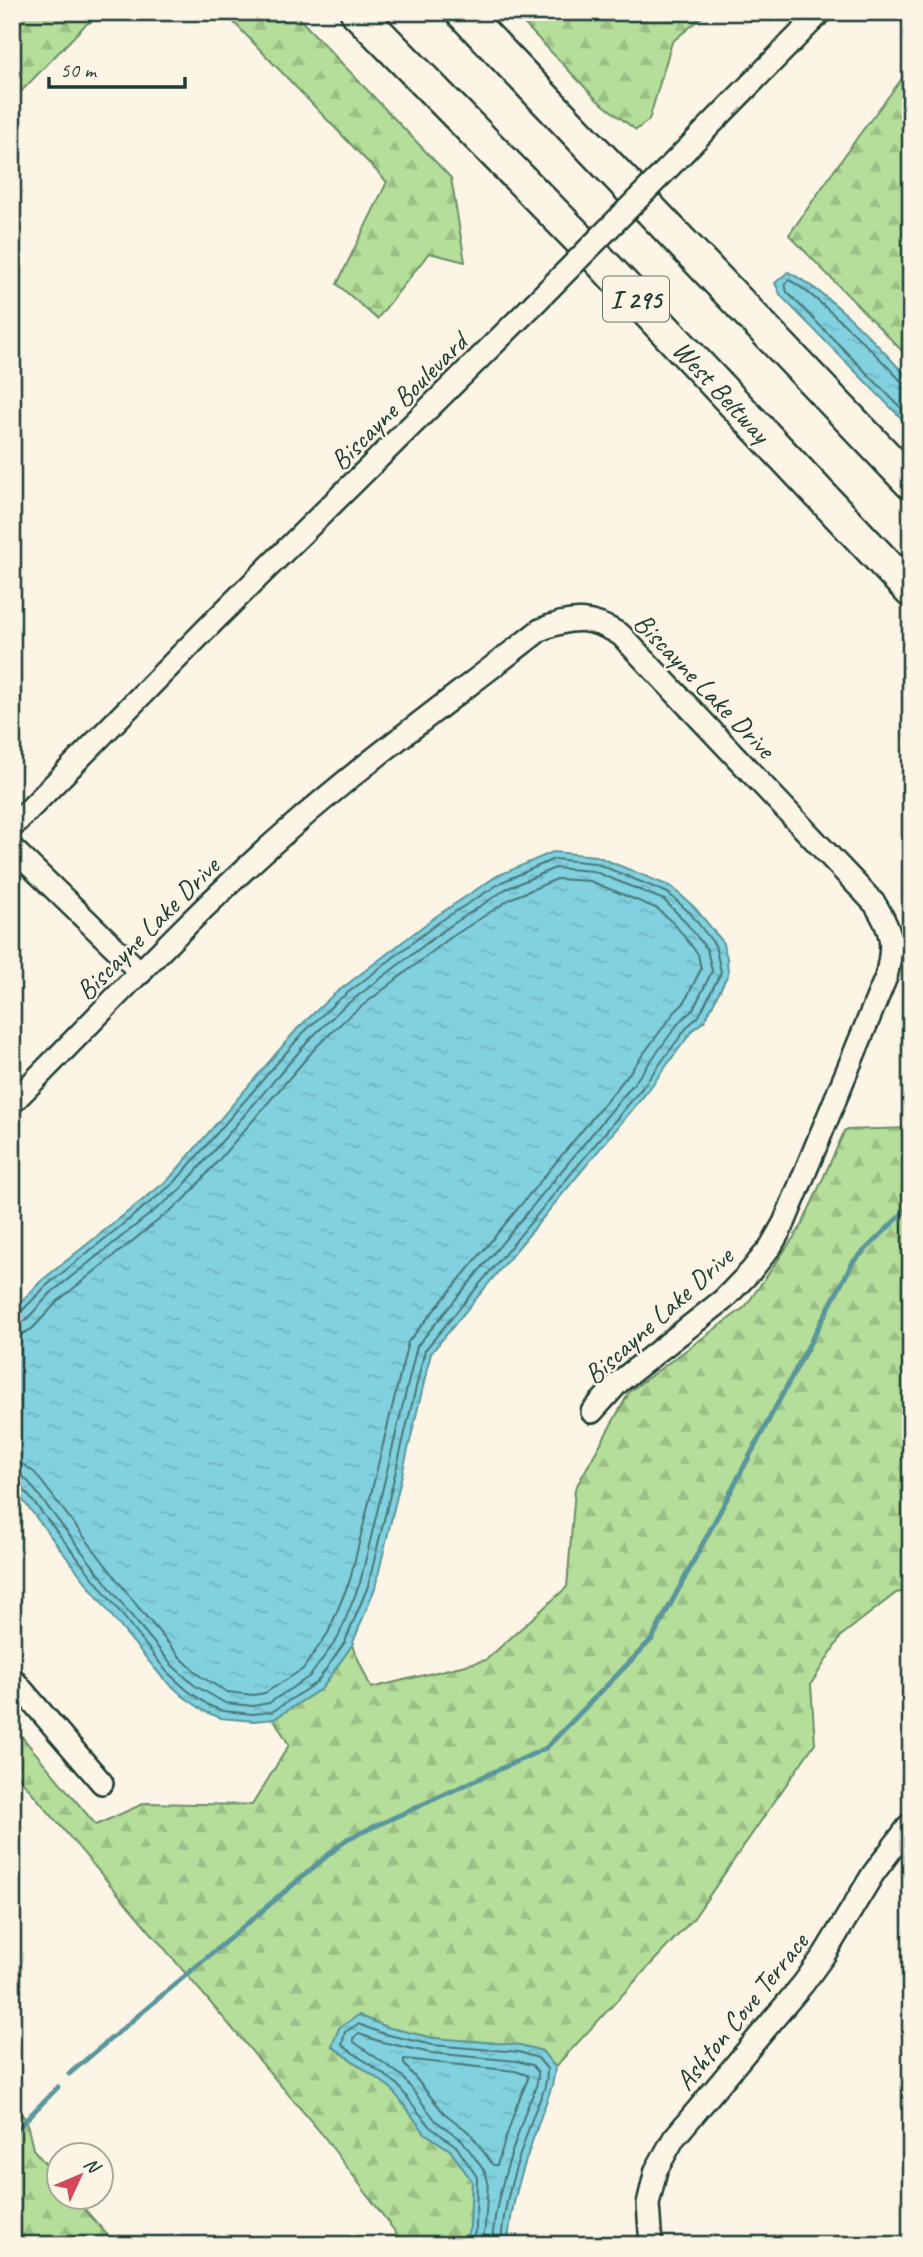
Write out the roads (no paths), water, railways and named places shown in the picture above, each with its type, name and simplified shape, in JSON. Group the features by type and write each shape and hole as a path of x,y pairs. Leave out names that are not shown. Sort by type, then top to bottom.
{"highway":[{"name":"West Beltway","path":"357,12 589,249 911,591"},
{"name":"I 295","path":"462,12 911,483"}],"street":[{"name":"Biscayne Boulevard","path":"12,827 821,12"},
{"name":"Biscayne Lake Drive","path":"12,1104 225,887 288,830 540,630 559,622 582,620 603,624 621,635 875,904 886,921 891,936 892,953 876,1002 784,1223 771,1246 723,1300 619,1382 592,1412"},
{"path":"12,848 141,973"},
{"path":"12,1678 102,1783"},
{"name":"Ashton Cove Terrace","path":"651,2245 648,2204 656,2170 674,2138 803,1984 824,1955 873,1874 911,1823"}],"water":[{"path":"788,272 838,307 911,381 911,428 781,296 775,283"},
{"path":"553,852 596,856 672,887 695,908 722,941 728,974 705,1020 693,1030 647,1092 431,1353 375,1588 352,1645 322,1688 274,1719 254,1721 221,1718 206,1712 184,1697 162,1677 12,1486 12,1312 41,1281 169,1179 298,1028 332,996 435,917 497,876"},
{"path":"359,2015 386,2027 433,2038 520,2045 542,2051 555,2067 520,2181 508,2245 464,2245 470,2227 472,2181 450,2150 425,2133 391,2088 332,2046 339,2028"}],"waterway":[{"path":"69,2074 347,1839 546,1748 652,1639 853,1262 911,1205"},
{"path":"12,2134 58,2087"}]}
